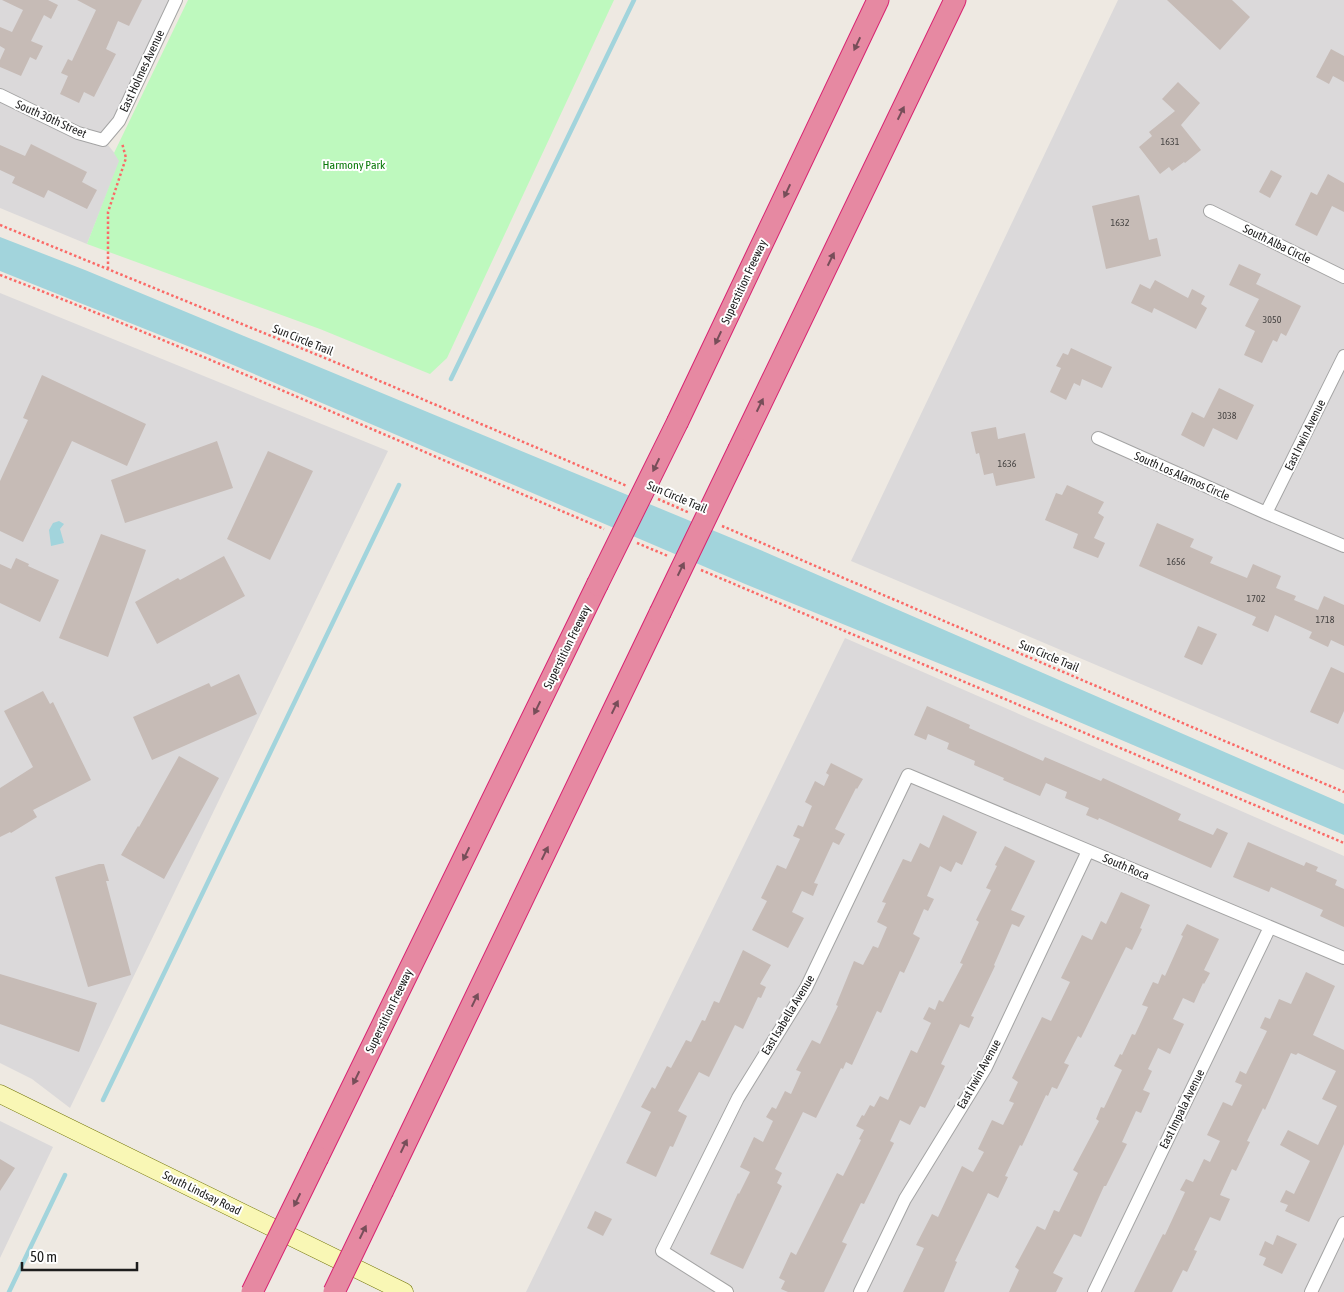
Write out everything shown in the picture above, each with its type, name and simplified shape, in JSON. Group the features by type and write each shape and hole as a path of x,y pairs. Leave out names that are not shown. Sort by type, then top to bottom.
{"highway":[{"name":"Superstition Freeway","path":"252,1292 678,422 878,0"},
{"path":"334,1292 955,0"}],"main road":[{"name":"South Lindsay Road","path":"0,1094 404,1292"}],"street":[{"name":"East Holmes Avenue","path":"104,140 118,121 176,0"},
{"name":"South 30th Street","path":"0,95 78,133 104,140"},
{"name":"South Alba Circle","path":"1210,211 1344,277"},
{"name":"East Irwin Avenue","path":"1266,514 1344,356"},
{"name":"South Los Alamos Circle","path":"1098,438 1266,514 1344,546"},
{"name":"South Roca","path":"908,775 1344,958"},
{"name":"East Isabella Avenue","path":"727,1292 662,1251 738,1098 806,988 908,775"},
{"name":"East Irwin Avenue","path":"860,1292 905,1199 986,1067 1088,851"},
{"name":"East Impala Avenue","path":"1094,1292 1270,927"},
{"path":"1311,1292 1344,1223"}],"path":[{"path":"108,268 108,212 126,158 122,144"},
{"name":"Sun Circle Trail","path":"0,225 342,365 634,489"},
{"name":"Sun Circle Trail","path":"652,497 698,516"},
{"name":"Sun Circle Trail","path":"716,524 1344,792"}],"shaded area":[{"path":"0,0 176,0 104,140 120,160 87,244 0,208"},
{"path":"1118,0 1344,0 1344,770 851,561"},
{"path":"0,293 388,451 70,1108 32,1079 0,1063"},
{"path":"845,638 1344,856 1344,1292 526,1292"},
{"path":"0,1121 53,1147 0,1258"}],"green space":[{"name":"Harmony Park","path":"188,0 614,0 447,358 430,374 320,329 87,244 119,161 114,153"}],"water":[{"path":"0,237 85,270 765,552 1344,804 1344,835 1004,690 745,584 205,353 0,271"},
{"path":"59,521 64,524 60,529 64,543 51,546 49,530 53,523"}],"building":[{"path":"2,0 48,0 58,5 51,19 44,15 31,41 43,46 36,60 30,57 21,76 0,67 0,60 5,49 0,46 0,27 12,32 23,10"},
{"path":"77,0 142,0 129,26 118,21 106,49 116,54 94,97 84,92 79,103 60,94 68,76 61,73 68,59 72,61 96,10"},
{"path":"1167,0 1232,0 1250,17 1220,50"},
{"path":"1331,49 1344,56 1344,82 1333,76 1329,84 1316,77"},
{"path":"1178,82 1200,103 1181,125 1201,150 1172,171 1169,167 1160,174 1139,147 1152,136 1149,132 1175,111 1162,99"},
{"path":"31,144 87,172 82,182 97,190 87,209 48,190 44,198 12,183 15,177 0,170 0,145 25,156"},
{"path":"1271,170 1282,176 1270,198 1259,192"},
{"path":"1328,174 1344,183 1344,212 1332,206 1317,236 1295,225 1311,192 1317,195"},
{"path":"1139,195 1149,240 1157,238 1161,256 1106,269 1092,206"},
{"path":"1239,264 1261,274 1256,284 1301,306 1286,336 1281,333 1277,342 1273,340 1262,363 1244,355 1255,331 1245,326 1259,299 1229,285"},
{"path":"1155,280 1188,298 1192,289 1205,296 1201,304 1207,308 1196,329 1154,308 1152,313 1131,303 1140,284 1150,289"},
{"path":"1071,348 1112,367 1102,388 1082,379 1080,386 1074,383 1066,400 1050,392 1061,368 1056,366 1063,353 1068,355"},
{"path":"42,375 146,424 127,466 72,441 23,542 0,531 0,481 28,420 23,418"},
{"path":"1219,388 1254,405 1237,440 1213,428 1204,447 1181,435 1192,412 1204,418"},
{"path":"996,427 998,439 1025,433 1035,478 996,486 993,473 984,475 979,453 976,454 971,432"},
{"path":"217,441 233,488 125,523 111,480"},
{"path":"268,451 313,471 270,560 227,539"},
{"path":"1067,485 1104,502 1098,513 1104,517 1094,538 1105,543 1098,558 1073,548 1078,534 1045,520 1056,493 1062,495"},
{"path":"1157,523 1194,539 1190,547 1213,557 1210,563 1247,578 1253,564 1281,576 1276,588 1296,596 1294,600 1318,610 1324,596 1344,605 1344,646 1331,640 1328,647 1309,638 1312,632 1275,615 1268,632 1252,625 1256,617 1139,566"},
{"path":"101,534 146,550 108,657 59,638"},
{"path":"224,556 245,596 157,644 135,602 178,578 180,580"},
{"path":"16,558 29,564 28,566 59,580 40,622 0,603 0,564 11,569"},
{"path":"1198,626 1217,634 1202,665 1184,657"},
{"path":"1331,667 1344,673 1344,711 1338,724 1310,712"},
{"path":"239,674 257,714 152,760 133,717 209,683 211,687"},
{"path":"43,691 50,704 53,702 91,780 33,810 37,817 11,833 0,837 0,788 33,767 4,711"},
{"path":"927,706 970,725 969,728 1043,761 1045,757 1101,781 1103,778 1181,814 1178,820 1213,835 1217,828 1228,833 1211,868 1099,818 1098,820 1086,815 1089,808 1065,798 1067,792 1046,783 1040,796 974,765 975,761 947,749 949,743 928,734 926,740 914,735"},
{"path":"179,756 219,778 164,879 121,855"},
{"path":"831,763 863,779 856,788 835,829 845,834 839,845 833,842 814,883 818,884 813,896 802,891 792,912 804,918 788,948 752,930 767,901 761,898 777,865 786,869 800,839 793,836 798,825 803,827 812,806 805,802 815,781 824,786 829,775 826,773"},
{"path":"943,815 977,832 962,865 956,862 951,872 940,866 927,896 934,899 928,911 924,909 913,934 920,938 904,973 900,971 881,1013 877,1011 852,1065 846,1062 843,1069 841,1068 816,1118 803,1112 775,1169 782,1173 777,1183 782,1186 743,1269 710,1254 738,1193 750,1172 740,1167 754,1137 763,1142 773,1121 766,1117 772,1107 776,1109 785,1091 791,1094 801,1072 796,1070 812,1040 820,1044 838,1006 836,1005 854,961 863,965 873,946 878,948 887,927 877,922 886,903 882,902 903,859 911,862 920,843 929,848"},
{"path":"1248,842 1304,866 1306,862 1318,867 1316,871 1337,880 1335,885 1344,889 1344,927 1320,916 1323,910 1271,887 1269,892 1233,877"},
{"path":"1005,846 1035,861 1011,910 1025,916 1019,927 1012,924 995,966 971,1016 974,1017 969,1028 960,1024 941,1064 945,1066 925,1108 920,1106 910,1125 900,1120 890,1141 894,1143 864,1204 861,1203 842,1242 847,1244 824,1292 788,1292 781,1289 785,1281 779,1278 791,1252 796,1255 837,1173 843,1176 861,1140 859,1139 864,1130 856,1126 862,1115 864,1116 870,1105 874,1107 880,1096 888,1100 911,1050 917,1053 931,1023 923,1019 929,1007 935,1010 939,1000 943,1002 963,964 960,963 979,922 976,920 991,890 986,888"},
{"path":"104,864 109,881 106,881 131,975 88,987 55,877"},
{"path":"1121,892 1150,905 1140,928 1142,929 1132,950 1126,947 1081,1038 1078,1036 1064,1063 1069,1065 1057,1089 1052,1087 1048,1096 1046,1095 1022,1146 1020,1145 1005,1176 1008,1177 998,1198 988,1193 955,1261 957,1262 944,1292 903,1292 924,1248 916,1245 932,1214 938,1217 962,1166 973,1172 984,1152 978,1149 992,1120 1003,1125 1014,1103 1009,1101 1018,1082 1012,1078 1042,1017 1051,1021 1070,982 1061,978 1082,935 1092,940 1101,921 1106,924"},
{"path":"1187,924 1219,939 1204,970 1210,973 1194,1003 1183,998 1173,1019 1184,1024 1170,1054 1158,1048 1148,1069 1152,1071 1143,1090 1150,1093 1141,1113 1136,1111 1122,1142 1127,1144 1106,1186 1104,1186 1081,1237 1074,1234 1053,1273 1063,1278 1056,1292 1009,1292 1019,1270 1015,1267 1037,1226 1045,1230 1054,1210 1059,1212 1078,1173 1073,1170 1099,1121 1096,1119 1101,1107 1104,1108 1122,1070 1114,1066 1120,1054 1122,1055 1132,1034 1135,1035 1148,1007 1142,1005 1153,982 1158,984 1162,974 1165,976"},
{"path":"743,950 771,965 760,984 766,987 761,998 758,997 743,1029 735,1025 709,1077 699,1072 678,1111 687,1116 673,1147 670,1146 656,1177 626,1163 651,1112 641,1107 652,1087 655,1089 667,1066 671,1068 686,1040 691,1042 702,1020 705,1021 714,1001 719,1003"},
{"path":"1306,972 1335,986 1313,1035 1344,1050 1344,1144 1309,1222 1285,1211 1288,1205 1280,1202 1286,1190 1294,1194 1310,1161 1280,1145 1288,1130 1318,1145 1337,1106 1322,1099 1336,1071 1298,1053 1296,1055 1291,1053 1265,1110 1263,1108 1247,1141 1250,1142 1236,1171 1232,1169 1220,1195 1230,1199 1220,1221 1210,1217 1194,1250 1197,1251 1187,1272 1183,1270 1172,1292 1134,1292 1163,1234 1165,1235 1185,1192 1180,1190 1186,1179 1193,1182 1204,1159 1210,1162 1220,1141 1207,1135 1223,1102 1232,1106 1242,1085 1235,1082 1240,1071 1246,1074 1267,1031 1260,1028 1265,1017 1270,1019 1279,999 1291,1004"},
{"path":"0,974 97,1003 79,1052 0,1024"},
{"path":"0,1159 15,1168 0,1191"},
{"path":"595,1211 612,1219 603,1236 587,1228"},
{"path":"1277,1235 1297,1244 1282,1274 1263,1265 1266,1258 1259,1255 1265,1241 1273,1245"}],"waterway":[{"path":"451,379 634,0"},
{"path":"103,1100 399,485"},
{"path":"9,1292 65,1175"}]}
